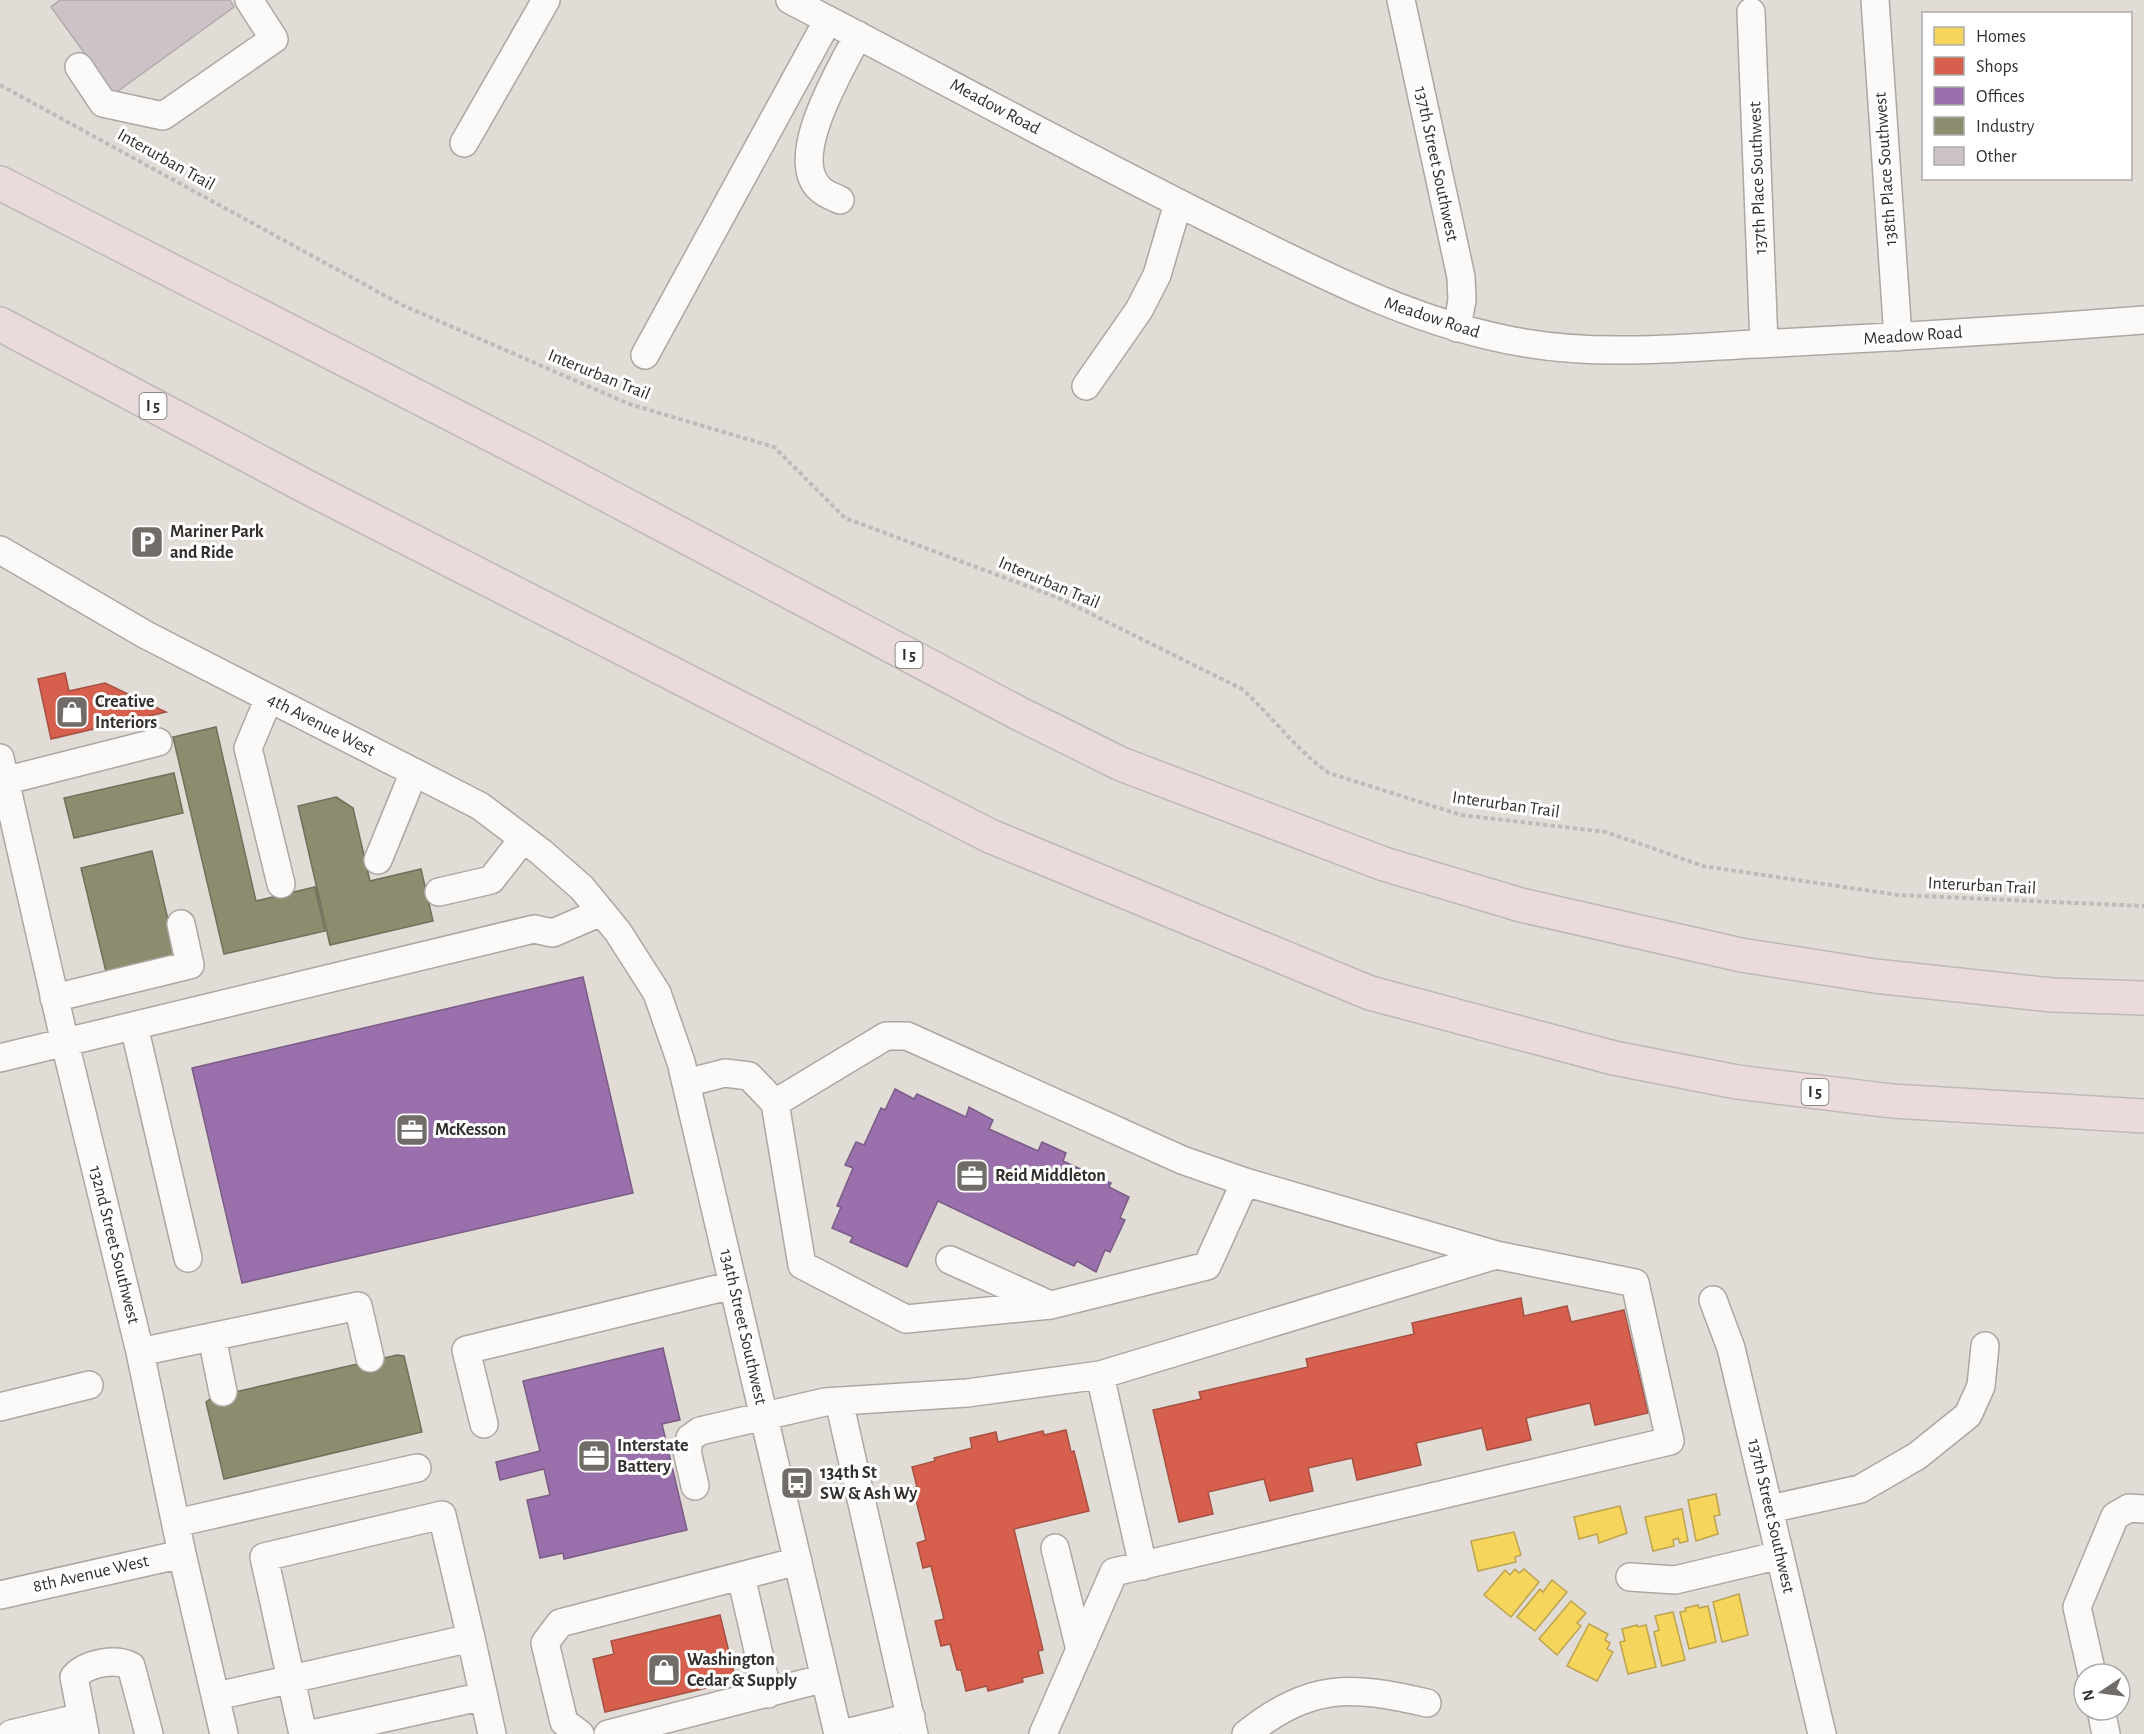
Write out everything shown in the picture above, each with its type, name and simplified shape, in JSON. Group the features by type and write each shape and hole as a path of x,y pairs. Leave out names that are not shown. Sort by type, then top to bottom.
{"highway":[{"name":"I 5","path":"0,183 536,457 1018,712 1101,753 1373,860 1521,905 1741,955 1875,976 2052,995 2144,998"},
{"name":"I 5","path":"0,324 307,488 990,836 1370,993 1614,1058 1737,1082 1892,1101 2144,1116"},
{"path":"0,349 307,488"}],"street":[{"path":"79,67 103,103 163,116 274,39 249,0"},
{"path":"464,143 546,0"},
{"name":"Meadow Road","path":"790,0 1178,203 1355,291 1435,322 1457,328 1528,344 1591,350 1898,337 2144,320"},
{"name":"137th Street Southwest","path":"1401,0 1461,277 1462,300 1457,328"},
{"name":"138th Place Southwest","path":"1875,0 1898,337"},
{"name":"137th Place Southwest","path":"1751,12 1764,344"},
{"path":"645,355 828,20"},
{"path":"840,200 819,189 807,162 812,133 858,35"},
{"path":"1086,386 1138,310 1157,275 1178,203"},
{"name":"4th Avenue West","path":"0,550 146,635 480,806 582,888 610,922"},
{"path":"269,698 248,748 281,884"},
{"path":"2,774 158,742"},
{"path":"378,860 414,772"},
{"name":"132nd Street Southwest","path":"2,774 140,1352 182,1554 217,1696 224,1734"},
{"path":"440,892 491,880 523,839"},
{"path":"0,1058 534,929 553,933 610,922"},
{"name":"134th Street Southwest","path":"610,922 657,993 686,1083 839,1734"},
{"path":"54,998 190,965 181,924"},
{"path":"134,1026 188,1258"},
{"path":"775,1103 886,1036 907,1036 1182,1160 1245,1182 1496,1254 1635,1283 1670,1441 1114,1572 1042,1734"},
{"path":"686,1083 725,1073 749,1076 775,1103 802,1264 906,1319 1051,1305 1207,1266 1245,1182"},
{"path":"694,1486 687,1451 690,1438 699,1431 839,1401 967,1393 1100,1375 1496,1254"},
{"path":"950,1260 1051,1305"},
{"path":"484,1424 466,1350 733,1285"},
{"name":"137th Street Southwest","path":"1713,1300 1731,1348 1822,1734"},
{"path":"140,1352 358,1306 370,1358"},
{"path":"212,1337 223,1392"},
{"path":"1770,1509 1860,1488 1917,1456 1968,1415 1981,1386 1985,1346"},
{"path":"1100,1375 1143,1566"},
{"path":"0,1407 89,1384"},
{"path":"839,1401 912,1725 839,1734"},
{"path":"176,1523 417,1468"},
{"path":"2089,1662 2077,1607 2115,1516 2129,1508 2144,1509"},
{"path":"303,1734 264,1557 442,1515 492,1734"},
{"path":"1055,1548 1080,1650"},
{"name":"8th Avenue West","path":"0,1595 182,1554"},
{"path":"1630,1577 1675,1580 1780,1555"},
{"path":"580,1734 564,1722 545,1643 560,1623 798,1561"},
{"path":"741,1576 768,1694"},
{"path":"217,1696 471,1638"},
{"path":"10,1734 83,1726 74,1677 81,1668 121,1661 131,1666 149,1734"},
{"path":"609,1734 768,1694 825,1677"},
{"path":"1246,1734 1275,1712 1330,1691 1380,1692 1427,1703"},
{"path":"312,1734 484,1696"}],"path":[{"name":"Interurban Trail","path":"0,85 402,305 629,404 774,447 845,518 1059,598 1242,689 1264,708 1311,761 1329,773 1461,815 1606,832 1703,866 1898,895 2144,906"}],"building: Homes":[{"path":"1716,1494 1720,1515 1714,1516 1718,1534 1696,1541 1688,1500"},
{"path":"1620,1506 1627,1533 1599,1543 1597,1534 1579,1539 1574,1517"},
{"path":"1682,1509 1688,1541 1680,1543 1678,1538 1673,1540 1674,1546 1653,1551 1645,1517"},
{"path":"1514,1532 1521,1555 1515,1557 1516,1562 1478,1571 1471,1541"},
{"path":"1515,1569 1519,1573 1524,1569 1539,1582 1511,1617 1484,1595 1505,1570 1510,1575"},
{"path":"1552,1580 1567,1592 1535,1631 1517,1617 1540,1589 1543,1592"},
{"path":"1739,1594 1748,1635 1722,1642 1713,1602"},
{"path":"1571,1601 1586,1613 1577,1623 1581,1626 1557,1655 1539,1639"},
{"path":"1698,1605 1699,1608 1708,1606 1716,1642 1689,1649 1680,1612 1686,1611 1685,1608"},
{"path":"1673,1612 1685,1660 1662,1666 1654,1632 1659,1630 1655,1616"},
{"path":"1589,1624 1608,1634 1605,1640 1610,1643 1607,1649 1613,1652 1597,1681 1567,1666"},
{"path":"1637,1625 1638,1627 1646,1625 1656,1667 1628,1674 1620,1642 1625,1641 1622,1629"}],"building: Shops":[{"path":"65,673 69,691 105,683 166,712 51,739 38,679"},
{"path":"1521,1298 1524,1316 1567,1306 1571,1322 1624,1310 1648,1413 1595,1425 1590,1403 1526,1418 1531,1440 1487,1450 1482,1428 1416,1443 1421,1465 1357,1480 1352,1458 1308,1468 1313,1491 1270,1501 1264,1479 1208,1492 1213,1514 1179,1522 1153,1410 1201,1399 1199,1392 1308,1367 1306,1359 1414,1334 1412,1323"},
{"path":"1066,1430 1071,1452 1074,1451 1089,1511 1014,1529 1043,1650 1038,1651 1043,1673 1022,1678 1023,1682 988,1691 987,1686 966,1691 961,1670 957,1670 950,1644 941,1646 935,1621 944,1619 931,1566 923,1568 917,1543 926,1540 913,1488 917,1487 912,1467 935,1461 934,1458 972,1448 970,1438 996,1432 998,1442 1043,1431 1044,1435"},
{"name":"Washington Cedar & Supply","path":"720,1615 736,1681 605,1712 593,1659 614,1654 611,1641"}],"building: Offices":[{"name":"McKesson","path":"583,977 633,1193 242,1283 192,1068"},
{"name":"Reid Middleton","path":"895,1089 914,1099 917,1094 966,1117 969,1107 993,1120 989,1129 1038,1151 1042,1142 1066,1153 1063,1161 1111,1183 1109,1187 1129,1197 1120,1218 1125,1220 1110,1252 1105,1250 1096,1272 1077,1261 1074,1266 938,1201 907,1267 850,1242 853,1237 832,1228 841,1207 837,1206 853,1168 845,1165 856,1142 864,1145 881,1108 885,1110"},
{"name":"Interstate Battery","path":"663,1348 680,1420 662,1424 687,1530 564,1559 563,1553 540,1558 527,1500 550,1495 544,1469 500,1480 496,1462 540,1451 523,1381"}],"building: Industry":[{"path":"216,727 256,901 315,887 325,931 224,954 173,737"},
{"path":"174,773 183,813 74,838 64,798"},
{"path":"336,797 353,808 370,881 421,869 433,921 330,945 298,806"},
{"path":"152,851 178,963 108,980 81,868"},
{"path":"397,1355 404,1356 422,1432 224,1479 206,1402 213,1397"}],"building: Other":[{"path":"60,0 230,0 234,7 114,94 51,7"}],"place":[{"name":"Mariner Park and Ride","path":"147,542"},
{"name":"Creative Interiors","path":"72,712"},
{"name":"McKesson","path":"412,1130"},
{"name":"Reid Middleton","path":"972,1176"},
{"name":"Interstate Battery","path":"594,1456"},
{"name":"134th St SW & Ash Wy","path":"797,1483"},
{"name":"Washington Cedar & Supply","path":"664,1670"}]}
